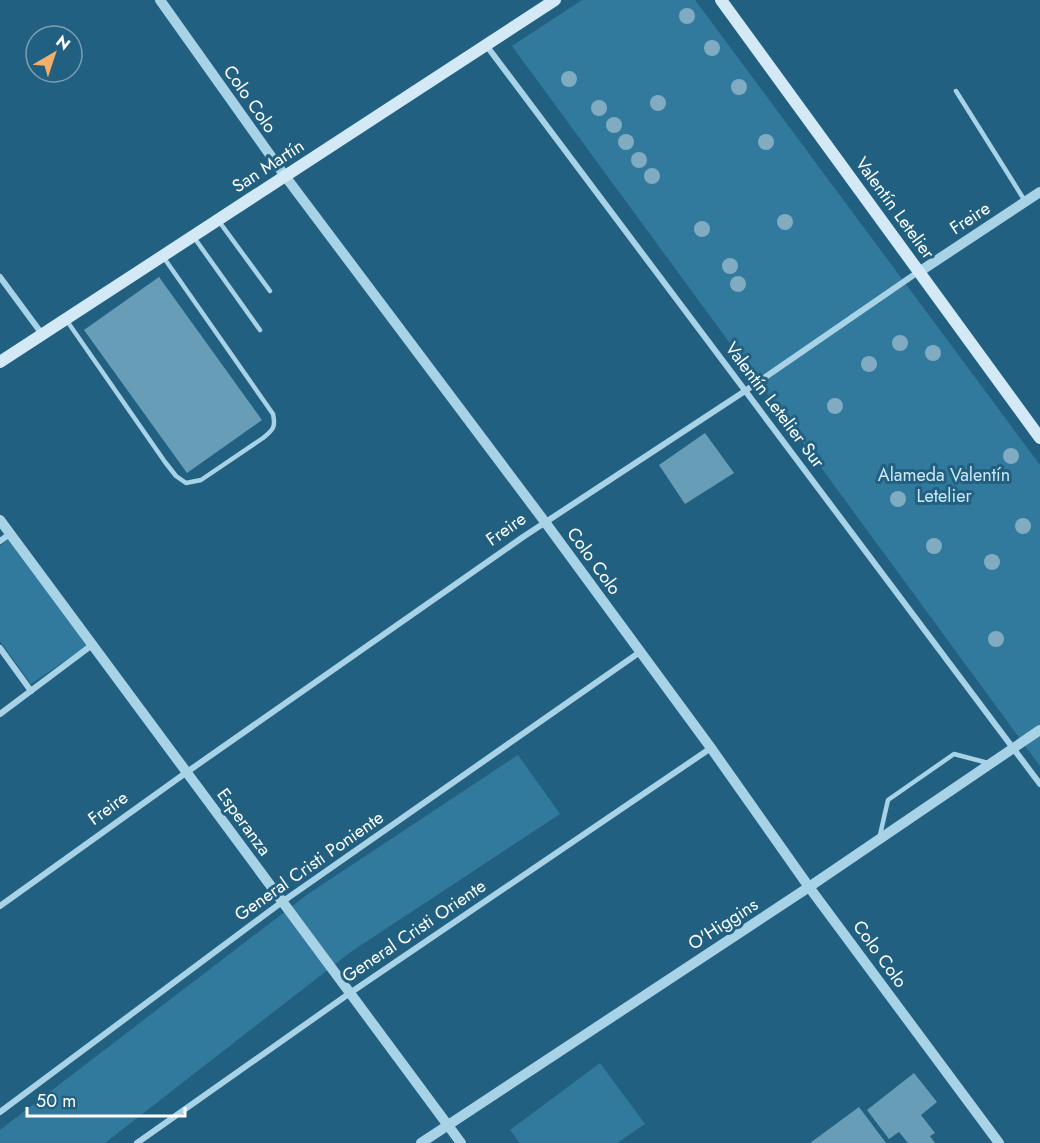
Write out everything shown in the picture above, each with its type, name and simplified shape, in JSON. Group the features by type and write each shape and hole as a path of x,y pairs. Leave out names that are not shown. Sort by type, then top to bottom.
{"main road":[{"name":"San Martín","path":"0,362 555,0"},
{"name":"Valentín Letelier","path":"721,0 1040,438"}],"street":[{"name":"Colo Colo","path":"160,0 285,176 545,522 711,748 809,887 999,1143"},
{"name":"Valentín Letelier Sur","path":"486,45 1040,784"},
{"name":"Freire","path":"0,906 187,772 545,522 745,391 1040,192"},
{"path":"0,277 42,334"},
{"name":"Esperanza","path":"0,520 461,1143"},
{"path":"0,541 10,534"},
{"path":"0,714 93,645"},
{"path":"0,648 31,691"},
{"name":"General Cristi Poniente","path":"0,1112 282,902 640,652"},
{"name":"O'Higgins","path":"421,1143 809,887 1040,730"},
{"name":"General Cristi Oriente","path":"137,1143 350,993 711,748"}],"lane":[{"path":"956,91 1025,202"},
{"path":"218,220 270,291"},
{"path":"193,236 260,330"},
{"path":"65,319 176,476 186,483 201,480 263,438 271,431 275,423 273,414 162,256"},
{"path":"879,839 888,800 954,754 990,764"}],"green space":[{"name":"Alameda Valentín Letelier","path":"582,0 695,0 1040,465 1040,766 512,46"},
{"path":"9,539 88,645 31,684 0,641 0,546"},
{"path":"518,755 560,814 352,951 105,1143 0,1143 0,1130 308,894"},
{"path":"600,1063 645,1124 617,1143 520,1143 510,1130"}],"building":[{"path":"159,277 262,420 187,473 84,330"},
{"path":"705,433 734,473 685,504 659,465"},
{"path":"914,1073 937,1102 921,1115 935,1133 930,1136 935,1143 908,1143 899,1132 889,1139 867,1110"},
{"path":"859,1107 886,1143 810,1143"}]}
